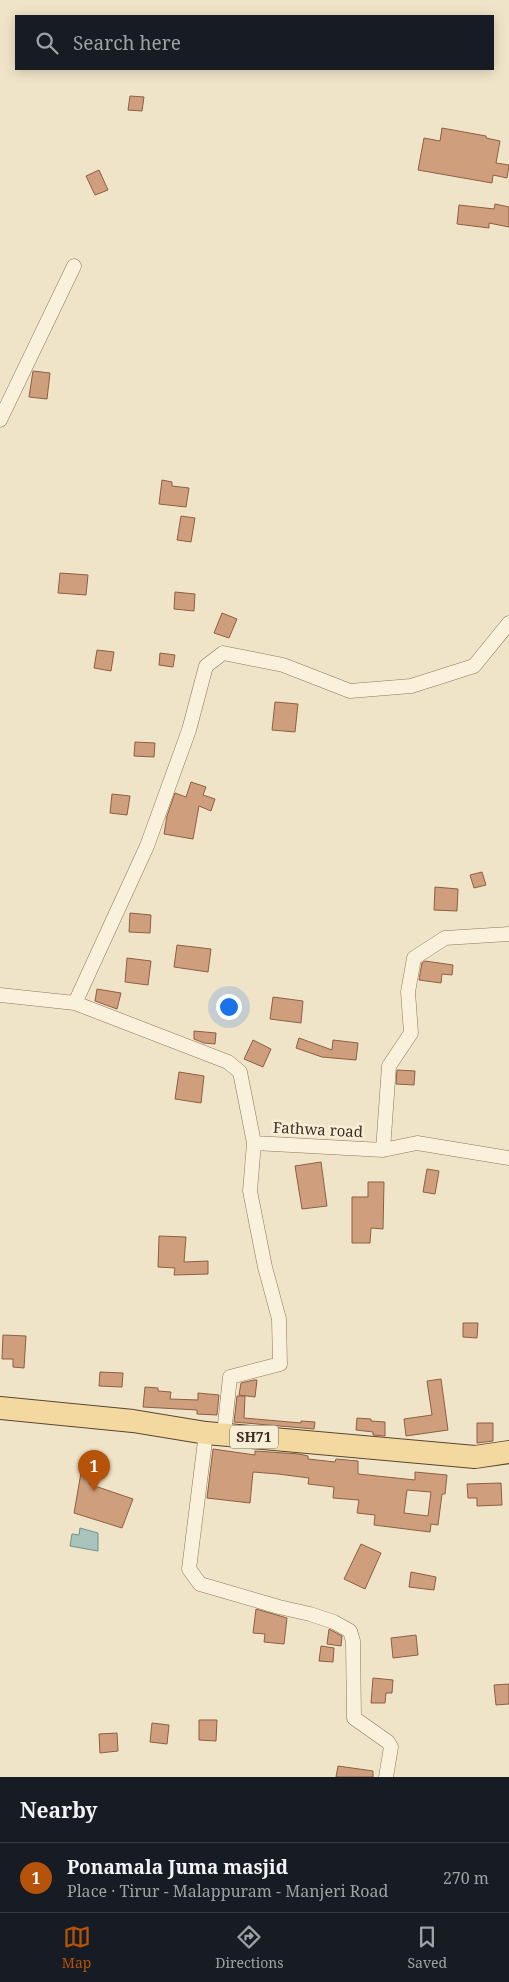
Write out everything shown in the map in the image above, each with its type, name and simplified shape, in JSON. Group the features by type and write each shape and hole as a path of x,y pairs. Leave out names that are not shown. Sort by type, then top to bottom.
{"main road":[{"name":"SH71","path":"0,1408 133,1421 215,1433 475,1457 509,1452"}],"street":[{"path":"0,420 74,266"},
{"path":"75,1003 147,846 189,730 206,666 223,653 283,665 350,691 411,686 474,666 509,623"},
{"name":"Fathwa road","path":"215,1433 230,1377 280,1364 279,1318 265,1267 250,1191 254,1144 383,1150 389,1066 411,1033 408,992 414,958 445,938 509,934"},
{"path":"0,995 75,1003 228,1062 240,1072 254,1144"},
{"path":"383,1150 417,1143 509,1158"},
{"path":"215,1433 189,1569 200,1584 310,1614 334,1622 350,1632 353,1642 354,1718 388,1742 391,1747 386,1777"}],"water":[{"path":"80,1528 98,1533 98,1551 70,1546 72,1534 79,1535"}],"building":[{"path":"130,96 144,97 142,111 128,110"},
{"path":"442,128 486,136 486,138 500,141 496,163 509,165 507,178 493,175 492,183 418,170 424,138 440,141"},
{"path":"99,170 108,190 95,195 86,176"},
{"path":"495,204 509,207 509,227 489,223 489,228 457,224 459,205 494,209"},
{"path":"33,371 50,373 47,399 29,397"},
{"path":"162,480 172,482 172,486 189,488 186,507 159,504"},
{"path":"181,516 195,518 191,542 177,540"},
{"path":"60,573 88,575 86,595 58,593"},
{"path":"175,592 195,594 194,611 174,609"},
{"path":"222,613 237,619 229,638 214,633"},
{"path":"97,650 114,652 111,671 94,668"},
{"path":"160,653 175,655 173,667 159,665"},
{"path":"275,702 298,704 295,732 272,730"},
{"path":"135,742 155,743 154,757 134,756"},
{"path":"191,782 206,787 203,795 215,799 211,811 199,806 193,839 164,834 167,816 175,793 186,797"},
{"path":"112,794 130,796 127,815 110,813"},
{"path":"482,872 486,885 474,888 470,875"},
{"path":"435,887 458,889 457,911 434,910"},
{"path":"130,913 151,915 150,933 129,932"},
{"path":"177,945 211,949 208,972 174,967"},
{"path":"127,958 151,961 148,985 125,982"},
{"path":"425,961 453,965 452,975 442,974 441,983 419,980 422,963"},
{"path":"97,989 121,993 117,1009 95,1001"},
{"path":"273,997 303,1001 301,1023 270,1019"},
{"path":"194,1031 216,1033 215,1044 204,1043 194,1039"},
{"path":"299,1038 332,1050 333,1040 358,1043 356,1060 322,1057 296,1048"},
{"path":"253,1040 271,1049 263,1067 244,1059"},
{"path":"397,1070 415,1071 414,1085 396,1084"},
{"path":"179,1072 204,1076 201,1103 175,1099"},
{"path":"321,1162 327,1206 302,1209 295,1166"},
{"path":"427,1169 439,1171 435,1194 423,1192"},
{"path":"368,1182 384,1182 383,1229 371,1228 370,1243 352,1243 352,1197 368,1197"},
{"path":"159,1236 186,1237 184,1262 208,1261 208,1274 174,1275 175,1268 158,1267"},
{"path":"463,1323 478,1323 477,1338 463,1337"},
{"path":"3,1335 26,1336 24,1368 13,1367 13,1359 2,1359"},
{"path":"100,1372 123,1373 122,1387 99,1386"},
{"path":"441,1379 448,1430 406,1436 404,1419 432,1415 427,1381"},
{"path":"257,1380 255,1397 239,1395 241,1383"},
{"path":"145,1387 171,1392 170,1399 198,1400 198,1393 219,1395 217,1415 197,1414 197,1410 143,1407"},
{"path":"237,1396 245,1396 244,1418 301,1423 301,1421 315,1422 314,1429 234,1422"},
{"path":"357,1418 385,1422 385,1436 356,1430"},
{"path":"477,1423 493,1423 493,1441 477,1443"},
{"path":"213,1449 255,1455 255,1451 299,1454 308,1456 308,1459 335,1462 336,1459 358,1461 358,1474 415,1480 415,1472 447,1475 445,1494 442,1494 438,1525 431,1524 430,1532 374,1525 375,1515 357,1513 359,1500 333,1498 334,1487 308,1484 309,1478 253,1472 250,1503 207,1498","holes":["407,1490 431,1492 428,1516 404,1513"]},
{"path":"92,1462 89,1484 133,1499 122,1528 74,1513 82,1467 88,1468"},
{"path":"501,1483 502,1505 477,1506 477,1498 468,1498 467,1484"},
{"path":"361,1544 381,1553 365,1589 344,1579"},
{"path":"411,1572 436,1577 434,1590 409,1587"},
{"path":"256,1609 287,1618 284,1644 264,1642 265,1634 253,1633"},
{"path":"329,1629 342,1636 341,1646 327,1644"},
{"path":"416,1635 418,1655 393,1658 391,1638"},
{"path":"321,1646 334,1648 333,1662 319,1661"},
{"path":"373,1678 393,1680 392,1693 386,1693 385,1703 371,1703"},
{"path":"509,1684 509,1704 496,1705 494,1685"},
{"path":"199,1720 217,1720 216,1741 199,1740"},
{"path":"152,1723 169,1725 167,1744 150,1742"},
{"path":"117,1733 118,1751 100,1753 99,1734"},
{"path":"338,1766 373,1771 373,1777 336,1777"}],"place":[{"name":"Ponamala Juma masjid","path":"94,1491"}]}
